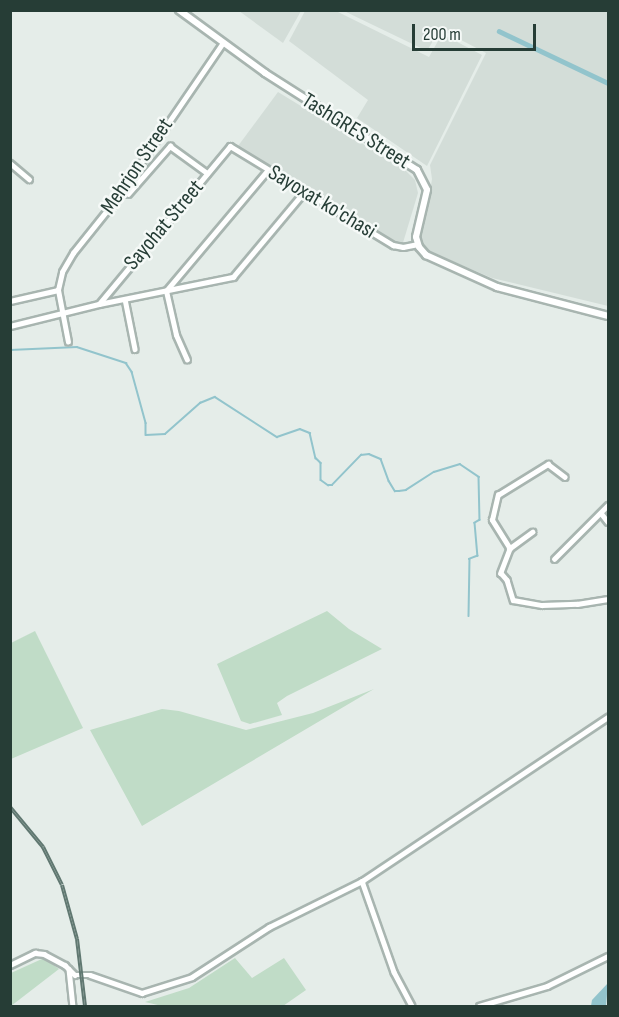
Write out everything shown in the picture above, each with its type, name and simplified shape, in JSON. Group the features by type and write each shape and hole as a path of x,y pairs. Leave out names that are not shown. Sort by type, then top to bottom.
{"main road":[{"name":"TashGRES Street","path":"179,10 222,44 417,170 427,190 416,230 418,244"},
{"path":"418,244 433,259 497,287 609,316"}],"street":[{"name":"Mehrjon Street","path":"68,342 58,290 62,272 73,253 119,194 222,44"},
{"path":"119,194 128,194 170,146 207,173"},
{"name":"Sayoxat ko'chasi","path":"207,173 230,146 393,245 403,247 418,244"},
{"path":"10,163 29,179"},
{"name":"Sayohat Street","path":"166,291 268,170"},
{"name":"Sayohat Street","path":"99,304 207,173"},
{"name":"Sayohat Street","path":"10,326 99,304 234,277 304,192"},
{"path":"10,301 58,290"},
{"name":"Sayohat Street","path":"166,291 176,335 187,360"},
{"path":"125,299 135,349"},
{"path":"510,549 492,520 498,495 548,464 566,477"},
{"path":"554,559 609,506"},
{"path":"601,513 609,522"},
{"path":"533,532 510,549 501,573 507,580 513,600 542,605 577,604 609,599"},
{"path":"10,965 35,953 53,958 75,975 90,975 142,993 192,977 269,927 362,881 609,717"},
{"path":"362,881 394,972 412,1006"},
{"path":"479,1006 546,986 609,956"},
{"path":"69,969 73,1006"}],"shaded area":[{"path":"239,11 301,11 283,43"},
{"path":"305,11 336,11 429,57 442,34 482,55 427,166 357,118 368,100 289,41"},
{"path":"344,11 608,11 608,306 492,278 424,249 420,233 432,179 430,165 486,53 440,29 427,51"},
{"path":"278,92 404,169 415,180 418,193 402,246 238,146"}],"green space":[{"path":"327,611 349,629 382,649 287,696 277,703 282,715 250,724 241,721 217,664"},
{"path":"35,631 83,728 11,759 11,643"},
{"path":"374,689 142,826 90,730 162,709 179,711 246,730 313,713"},
{"path":"44,958 59,969 11,1006 11,973"},
{"path":"235,958 252,978 284,958 306,990 283,1006 162,1006 145,1002 189,988"}],"water":[{"path":"608,983 606,1006 591,1006 592,1000"}],"waterway":[{"path":"499,31 608,83"},
{"path":"10,350 77,347 126,363 132,372 146,423 146,435 165,434 200,403 215,397 277,437 300,429 310,433 316,458 321,463 321,480 328,485 332,485 361,455 369,454 381,459 395,491 406,490 434,472 460,464 479,477 480,520 475,523 478,556 470,559 469,616"}],"railway":[{"path":"10,807 43,847 62,885 77,939 85,1006"}]}
